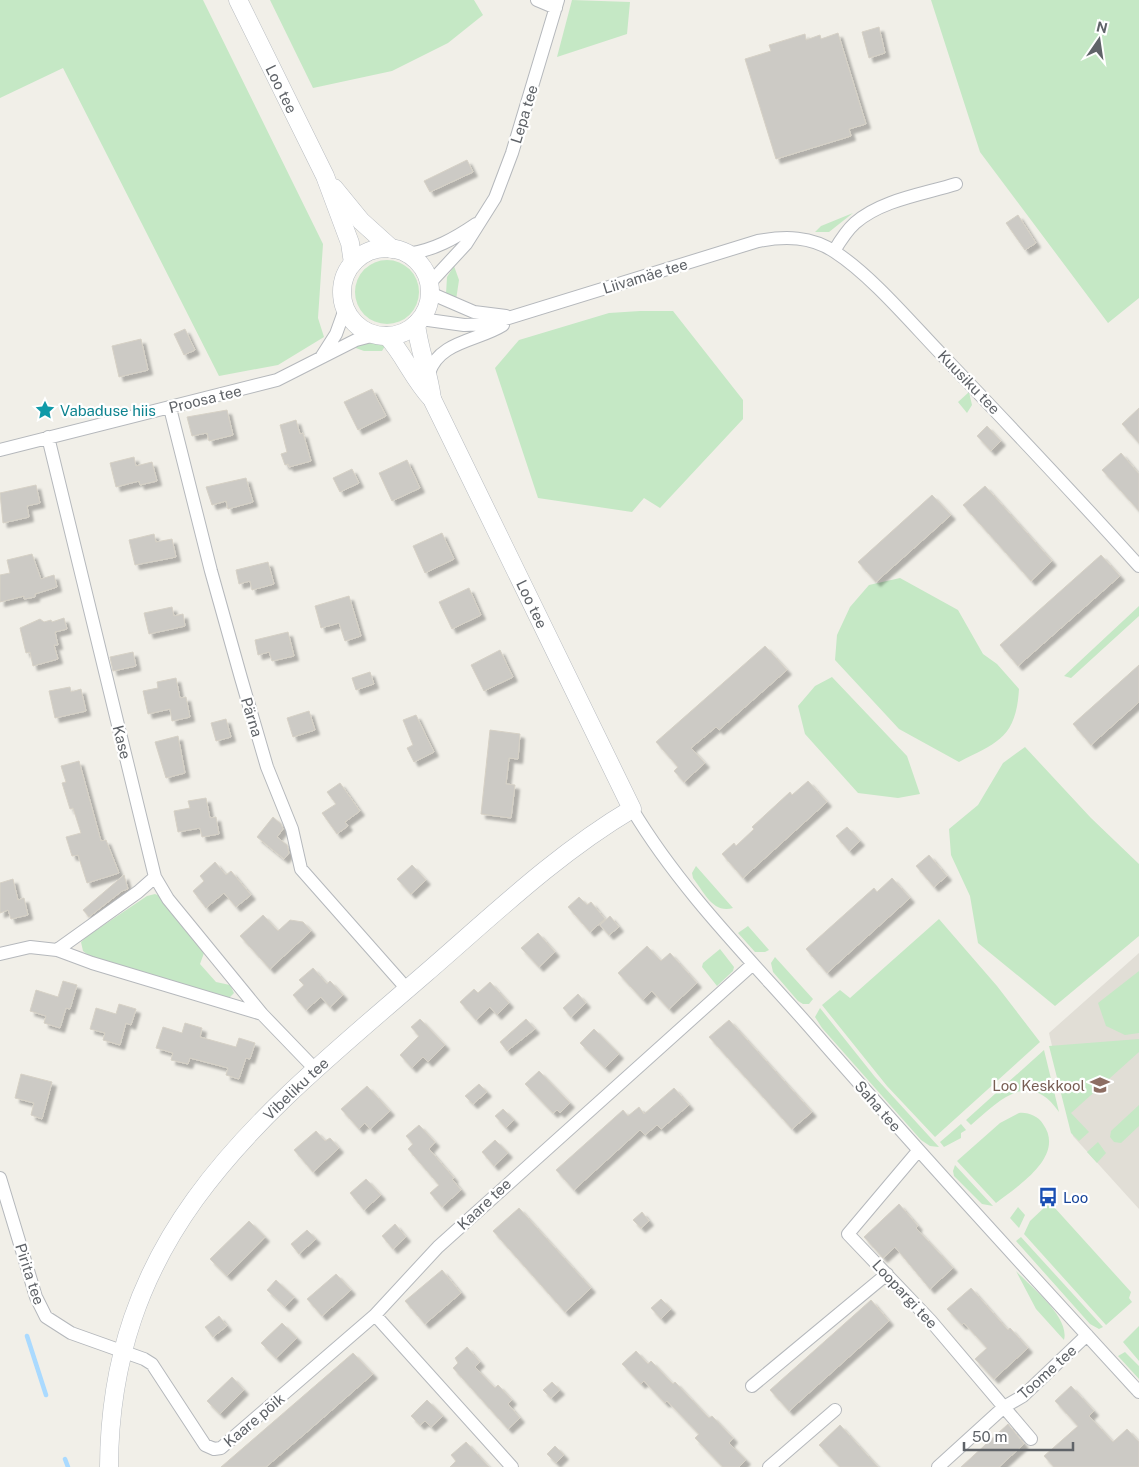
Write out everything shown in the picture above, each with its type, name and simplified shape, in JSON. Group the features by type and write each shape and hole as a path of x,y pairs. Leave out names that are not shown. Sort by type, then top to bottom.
{"street":[{"name":"Loo tee","path":"238,0 325,176 350,243 353,263"},
{"path":"537,0 557,4"},
{"name":"Lepa tee","path":"430,289 459,253 495,198 504,177 557,4"},
{"name":"Loo tee","path":"325,176 361,221 392,249"},
{"path":"834,252 845,233 864,216 878,208 956,184"},
{"name":"Lepa tee","path":"408,254 427,251 443,244 478,223"},
{"name":"Kuusiku tee","path":"774,238 793,237 809,240 834,252 854,267 901,312 990,404 1139,566"},
{"name":"Liivamäe tee","path":"419,322 476,325 516,317 774,238"},
{"path":"392,249 408,254 422,267 430,289 426,311 419,322 398,335 381,336 357,325 345,309 342,290 348,271 353,263 371,251 392,249"},
{"name":"Liivamäe tee","path":"430,289 474,312 516,317"},
{"path":"319,360 336,334 345,309"},
{"path":"429,373 434,361 442,352 494,331 516,317"},
{"name":"Loo tee","path":"419,322 418,338 429,373 432,399"},
{"name":"Loo tee","path":"381,336 396,346 417,383 432,399 632,808"},
{"name":"Proosa tee","path":"0,450 277,380 356,340 381,336"},
{"name":"Pärna","path":"170,408 211,570 241,678 268,767 292,829 301,869 407,989"},
{"name":"Kase","path":"48,437 154,877 168,900 262,1014 315,1069"},
{"name":"Saha tee","path":"632,808 655,847 678,878 752,964 918,1151 1139,1392"},
{"name":"Vibeliku tee","path":"109,1467 109,1434 116,1376 122,1351 152,1269 193,1200 250,1131 315,1069 535,878 597,830 632,808"},
{"path":"58,950 131,897 154,877"},
{"name":"Kase","path":"0,954 30,947 58,950 92,963 262,1014"},
{"name":"Kaare tee","path":"375,1315 438,1247 752,964"},
{"name":"Loopargi tee","path":"918,1151 848,1234 930,1320 1031,1439"},
{"name":"Pirita tee","path":"0,1178 36,1297 46,1317 71,1334 122,1351"},
{"path":"752,1386 886,1274"},
{"path":"375,1315 512,1467"},
{"name":"Kaare põik","path":"122,1351 152,1364 205,1445 221,1448 375,1315"},
{"name":"Toome tee","path":"938,1467 1004,1407 1023,1396 1087,1335"},
{"path":"769,1467 835,1410"}],"shaded area":[{"name":"Loo Keskkool","path":"1139,953 1139,1209 1073,1136 1049,1033"}],"green space":[{"path":"0,0 203,0 323,244 318,318 324,337 278,365 219,376 63,68 0,98"},
{"path":"270,0 474,0 483,15 448,43 392,71 313,88"},
{"path":"572,0 630,2 627,34 557,57"},
{"path":"931,0 1139,0 1139,298 1108,323 980,152"},
{"path":"853,213 829,232 815,232 821,226"},
{"path":"381,260 393,260 410,269 417,280 419,292 417,304 410,315 393,324 381,324 369,319 360,310 355,298 355,286 360,274 369,265"},
{"path":"454,266 459,280 456,300 446,294 447,277"},
{"path":"673,311 743,400 743,419 660,508 644,498 632,512 538,498 495,368 519,340 609,313"},
{"path":"369,342 385,346 382,351 364,351 353,347"},
{"path":"969,392 972,405 967,413 958,402"},
{"path":"900,578 958,610 983,654 997,664 1019,689 1014,718 1009,728 994,743 959,762 899,729 835,660 837,635 850,607 869,585"},
{"path":"1139,606 1139,616 1071,678 1064,676"},
{"path":"832,677 907,756 920,794 898,798 858,793 805,734 798,706 815,686"},
{"path":"1025,747 1091,818 1139,864 1139,936 1055,1006 978,943 970,896 951,855 949,829 978,805 1003,763"},
{"path":"696,866 733,908 720,908 710,901 693,878 692,873"},
{"path":"155,894 162,897 204,953 200,964 216,982 230,985 234,993 228,999 92,958 83,951 81,942 86,937 147,896"},
{"path":"939,919 997,986 1040,1042 935,1137 887,1086 822,1005 840,990 850,998"},
{"path":"748,926 769,950 755,952 738,933"},
{"path":"720,949 734,967 733,971 717,986 702,967 703,963"},
{"path":"775,957 813,999 809,1004 803,1004 798,1001 773,972 771,963"},
{"path":"1139,971 1139,1033 1125,1035 1106,1026 1098,1003"},
{"path":"820,1008 875,1077 939,1147 930,1146 921,1140 822,1028 815,1017"},
{"path":"1139,1039 1139,1052 1071,1113 1089,1132 1079,1141 1071,1133 1049,1046"},
{"path":"1044,1050 1059,1112 1048,1099 1037,1092 1025,1090 1003,1099 971,1125 966,1120"},
{"path":"1139,1105 1139,1126 1121,1143 1114,1142 1110,1137 1111,1131"},
{"path":"1019,1113 1032,1115 1041,1121 1048,1136 1048,1147 1044,1159 1027,1179 996,1203 957,1161 1000,1123"},
{"path":"961,1124 966,1130 961,1133 961,1138 944,1147 940,1142"},
{"path":"1098,1142 1106,1153 1097,1163 1087,1152"},
{"path":"955,1165 993,1206 982,1204 954,1176"},
{"path":"1047,1205 1054,1207 1131,1292 1129,1298 1132,1302 1106,1325 1024,1234 1030,1221"},
{"path":"1018,1207 1025,1215 1019,1228 1010,1218"},
{"path":"1021,1237 1103,1327 1099,1329 1090,1324 1016,1241"},
{"path":"1016,1271 1055,1312 1064,1331 1064,1340 1036,1309"},
{"path":"1139,1326 1139,1361 1123,1342"},
{"path":"1125,1352 1139,1366 1139,1379 1118,1356"}],"building":[{"path":"879,27 885,53 869,58 862,32"},
{"path":"838,33 866,124 849,129 851,136 776,159 745,59 771,51 769,45 805,34 806,40 820,35 821,39"},
{"path":"467,160 473,172 430,192 424,181"},
{"path":"1018,215 1036,243 1025,250 1006,223"},
{"path":"185,329 195,350 184,355 174,334"},
{"path":"141,339 148,370 119,377 112,346"},
{"path":"372,389 386,416 358,430 344,402"},
{"path":"1139,408 1139,443 1122,424"},
{"path":"227,410 233,435 209,441 207,433 192,436 187,417"},
{"path":"296,420 300,434 303,433 311,461 289,467 288,464 285,465 281,454 287,452 280,425"},
{"path":"987,426 1001,441 991,451 977,436"},
{"path":"1121,453 1139,474 1139,511 1102,470"},
{"path":"134,457 136,466 152,462 157,481 140,485 139,481 116,487 110,463"},
{"path":"407,460 420,488 392,501 379,473"},
{"path":"352,469 359,483 340,492 333,478"},
{"path":"246,478 253,502 228,509 226,501 212,505 206,487"},
{"path":"36,485 40,503 27,506 29,517 3,523 0,493"},
{"path":"985,486 1052,561 1031,581 963,505"},
{"path":"932,495 951,515 876,582 858,562"},
{"path":"442,533 454,559 425,573 413,546"},
{"path":"154,534 156,542 172,539 176,557 135,565 129,540"},
{"path":"32,554 41,579 54,575 57,587 35,594 35,597 24,599 24,596 0,602 0,575 10,573 7,560"},
{"path":"1101,555 1120,576 1018,666 1000,645"},
{"path":"268,562 274,584 252,590 250,581 239,584 236,570"},
{"path":"469,588 481,615 452,629 439,602"},
{"path":"349,596 361,636 345,641 339,623 321,628 315,606"},
{"path":"172,607 174,616 183,614 185,626 149,634 144,613"},
{"path":"64,618 67,629 55,632 58,645 54,645 58,659 33,666 30,652 26,653 20,628 40,619 44,622 51,620 52,622"},
{"path":"288,632 294,656 272,661 269,652 258,655 255,640"},
{"path":"765,646 787,670 719,730 716,727 691,748 705,763 684,782 674,771 678,767 656,742"},
{"path":"500,650 513,677 484,691 471,665"},
{"path":"133,652 136,666 113,671 110,657"},
{"path":"1139,665 1139,702 1091,745 1073,724"},
{"path":"370,672 374,684 356,690 352,678"},
{"path":"176,678 180,698 186,697 190,717 172,721 170,709 148,714 143,691 158,688 157,682"},
{"path":"70,687 71,692 81,689 86,711 55,718 49,691"},
{"path":"309,711 315,730 293,737 287,718"},
{"path":"416,715 434,752 414,762 407,748 413,745 403,720"},
{"path":"226,719 231,737 216,741 211,723"},
{"path":"490,730 520,734 518,759 509,758 506,784 515,785 511,818 481,814"},
{"path":"178,736 185,773 166,778 155,742"},
{"path":"79,761 101,841 106,840 119,873 87,883 78,855 72,856 66,837 81,833 73,808 70,809 62,783 66,782 61,766"},
{"path":"808,781 827,802 743,878 722,854 734,843 736,846 754,829 752,827 790,792 792,795"},
{"path":"340,783 360,811 345,822 348,826 337,834 322,813 336,804 327,792"},
{"path":"206,798 210,818 216,817 219,834 202,837 200,828 178,832 174,811 190,808 188,801"},
{"path":"273,817 281,824 283,829 277,837 287,845 289,853 284,859 257,837"},
{"path":"847,827 860,841 849,851 836,836"},
{"path":"929,855 947,876 934,887 916,866"},
{"path":"215,862 226,875 231,871 251,895 236,907 224,893 206,908 193,891 204,881 200,876"},
{"path":"412,865 426,880 411,894 397,879"},
{"path":"124,875 128,889 122,891 89,917 83,910"},
{"path":"892,878 910,898 827,973 806,949 874,888 877,892"},
{"path":"13,879 18,900 24,898 28,915 11,919 8,910 0,913 0,883"},
{"path":"579,897 587,905 591,902 605,919 590,932 568,907"},
{"path":"263,915 278,931 290,920 303,922 311,931 270,969 240,936"},
{"path":"610,916 619,927 609,935 600,925"},
{"path":"538,933 555,952 539,967 521,948"},
{"path":"647,946 661,961 670,953 697,983 669,1009 652,991 643,1000 618,973"},
{"path":"313,968 327,984 330,981 343,995 330,1007 321,997 306,1010 293,995 304,985 299,980"},
{"path":"63,981 77,985 70,1009 66,1008 60,1028 44,1023 46,1016 30,1011 36,990 58,997"},
{"path":"490,982 509,1003 497,1015 490,1007 476,1020 460,1002 474,989 478,993"},
{"path":"578,994 586,1003 571,1017 563,1008"},
{"path":"119,1004 136,1009 131,1025 126,1023 120,1045 103,1040 105,1033 90,1029 96,1008 116,1014"},
{"path":"420,1019 445,1045 428,1062 423,1057 412,1068 400,1055 419,1036 411,1027"},
{"path":"526,1019 535,1029 507,1051 500,1042"},
{"path":"729,1020 812,1112 792,1129 709,1037"},
{"path":"185,1023 202,1028 200,1037 236,1047 239,1038 255,1043 250,1059 246,1058 239,1079 226,1075 228,1068 190,1058 188,1064 171,1060 173,1053 156,1048 163,1027 182,1033"},
{"path":"594,1029 619,1054 605,1068 580,1043"},
{"path":"539,1071 570,1103 560,1113 557,1110 553,1113 525,1084"},
{"path":"21,1074 52,1082 42,1119 31,1115 34,1103 15,1098"},
{"path":"479,1084 487,1092 473,1104 465,1096"},
{"path":"367,1086 390,1111 370,1129 365,1123 359,1129 341,1109"},
{"path":"674,1088 689,1105 661,1129 657,1125 645,1135 640,1130 574,1190 556,1170 623,1110 628,1116 639,1107 644,1114"},
{"path":"503,1109 514,1120 506,1128 495,1116"},
{"path":"419,1125 435,1142 429,1149 454,1178 452,1179 461,1190 442,1207 430,1193 439,1185 408,1149 413,1144 406,1136"},
{"path":"316,1131 325,1141 330,1138 339,1148 313,1172 294,1150"},
{"path":"495,1140 508,1153 494,1166 482,1152"},
{"path":"366,1179 381,1195 364,1210 350,1193"},
{"path":"899,1204 918,1226 916,1228 953,1268 930,1289 895,1247 883,1258 864,1237"},
{"path":"519,1208 591,1288 565,1312 493,1231"},
{"path":"642,1212 649,1221 641,1228 633,1220"},
{"path":"249,1221 265,1237 227,1276 210,1259"},
{"path":"395,1224 406,1237 393,1249 382,1236"},
{"path":"307,1230 316,1239 299,1254 291,1244"},
{"path":"442,1270 461,1293 425,1324 405,1301"},
{"path":"336,1274 351,1290 322,1316 307,1299"},
{"path":"276,1280 294,1297 285,1307 267,1290"},
{"path":"971,1288 1008,1330 1010,1328 1028,1348 994,1379 975,1359 987,1348 964,1323 962,1325 947,1309"},
{"path":"661,1299 671,1309 661,1319 651,1308"},
{"path":"871,1300 889,1321 789,1411 770,1390"},
{"path":"219,1316 227,1326 213,1337 205,1327"},
{"path":"282,1323 297,1338 276,1358 261,1343"},
{"path":"467,1347 480,1362 475,1367 495,1388 498,1385 512,1400 508,1404 520,1418 508,1429 453,1368 458,1363 455,1358"},
{"path":"636,1351 648,1364 651,1361 673,1384 675,1382 709,1418 712,1416 733,1438 729,1443 746,1460 739,1467 723,1467 695,1438 699,1434 667,1401 665,1403 644,1381 641,1384 622,1364"},
{"path":"353,1353 373,1374 307,1432 266,1467 221,1467"},
{"path":"232,1377 244,1390 220,1414 207,1401"},
{"path":"552,1382 560,1390 551,1398 543,1390"},
{"path":"1071,1386 1094,1411 1089,1416 1113,1442 1127,1429 1139,1442 1139,1467 1054,1467 1044,1456 1078,1426 1055,1401"},
{"path":"427,1400 443,1416 431,1427 425,1421 420,1425 411,1416"},
{"path":"1008,1424 1024,1444 999,1467 961,1467"},
{"path":"840,1425 878,1467 840,1467 819,1445"},
{"path":"466,1442 489,1467 450,1467 456,1461 451,1455"},
{"path":"555,1446 564,1455 556,1463 547,1454"}],"waterway":[{"path":"27,1336 46,1395"},
{"path":"65,1459 68,1467"}],"place":[{"name":"Vabaduse hiis","path":"45,410"},
{"name":"Loo Keskkool","path":"1100,1085"},
{"name":"Loo","path":"1048,1197"}]}
